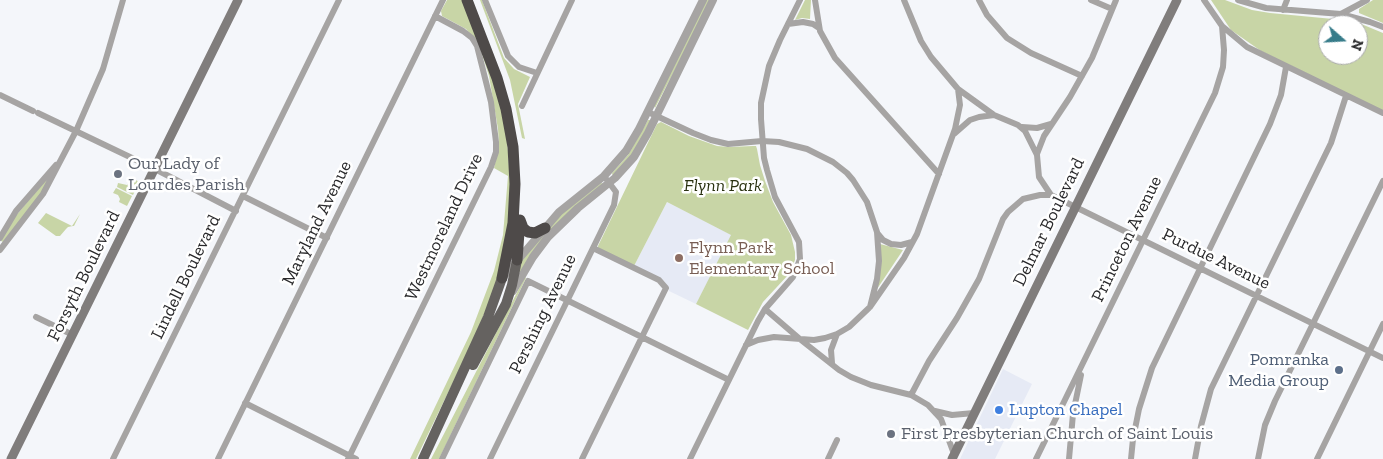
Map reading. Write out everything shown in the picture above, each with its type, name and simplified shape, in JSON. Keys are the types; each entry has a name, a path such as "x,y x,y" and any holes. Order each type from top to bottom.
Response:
{"highway":[{"path":"467,0 497,78 506,109 513,147 515,184 513,223 502,278"},
{"path":"475,0 504,77 516,121 522,166 517,260"},
{"path":"520,220 523,228 528,232 535,233 545,228"}],"main road":[{"name":"Forsyth Boulevard","path":"11,459 238,0"},
{"name":"Delmar Boulevard","path":"953,457 1177,0"},
{"path":"449,404 506,304 517,260"},
{"path":"423,459 488,317 502,278"}],"street":[{"path":"0,250 43,194 76,131 103,69 123,0"},
{"name":"Lindell Boulevard","path":"113,459 339,0"},
{"name":"Maryland Avenue","path":"218,459 443,0"},
{"path":"485,0 508,56 519,67 537,73"},
{"path":"522,106 572,0"},
{"name":"Pershing Avenue","path":"502,278 571,201 607,179 626,151 648,112 703,0"},
{"name":"Pershing Avenue","path":"506,304 533,256 548,237 607,179 634,157 713,0"},
{"path":"690,459 765,309 793,277 798,266 801,253 799,242 775,197 764,158 762,104 769,66 800,0"},
{"path":"815,0 820,28 834,58 939,174"},
{"path":"904,0 913,26 926,49 944,74 958,89 994,115 1020,127 1037,128 1052,124"},
{"path":"979,0 987,15 1007,38 1032,53 1082,76"},
{"path":"1091,0 1112,9"},
{"path":"1037,155 1040,143 1092,58 1116,0"},
{"path":"1204,0 1222,26 1247,47 1383,113"},
{"path":"1238,0 1266,8 1340,14 1370,22 1383,28"},
{"path":"1283,10 1288,0"},
{"path":"1340,14 1367,0"},
{"name":"Westmoreland Drive","path":"351,458 491,167 496,152 491,102 477,46 472,38 463,31 435,16"},
{"path":"788,24 803,22 820,28"},
{"name":"Princeton Avenue","path":"1036,459 1219,82 1223,67 1224,50 1222,26"},
{"path":"1132,459 1139,409 1152,368 1270,124 1281,95 1286,67"},
{"path":"746,346 758,340 774,337 801,340 825,338 849,327 870,307 886,286 912,242 926,211 953,136 960,105 958,89"},
{"path":"0,95 155,169 236,211"},
{"path":"1195,459 1200,426 1211,389 1331,143 1346,96"},
{"path":"648,112 693,134 711,140 728,144 762,141 779,142 800,147 832,162 853,180 871,211 878,232 884,240 892,244 901,245 912,242"},
{"path":"953,136 970,120 994,115"},
{"path":"1020,127 1030,138 1037,155 1039,178 1050,195"},
{"path":"0,238 16,211 58,163"},
{"name":"Pershing Avenue","path":"490,459 616,200 616,192 607,179"},
{"path":"1258,459 1269,414 1383,181"},
{"path":"911,395 928,360 957,318 979,279 1003,219 1023,199 1050,195"},
{"name":"Purdue Avenue","path":"1050,195 1383,358"},
{"path":"243,196 327,238"},
{"path":"870,307 878,270 878,232"},
{"path":"582,459 666,288 659,280 593,248"},
{"path":"442,459 527,282 729,380"},
{"path":"765,309 839,370 861,382 911,395 934,410 946,429 953,457"},
{"path":"36,317 73,335"},
{"path":"1317,459 1383,324"},
{"path":"832,364 831,350 837,334"},
{"path":"1069,459 1077,391 1089,352"},
{"path":"245,403 351,458"},
{"path":"934,410 952,415 974,413"},
{"path":"1050,430 1071,437"},
{"path":"828,459 837,440"}],"shaded area":[{"name":"Flynn Park Elementary School","path":"667,202 732,235 696,304 669,291 664,281 634,266"},
{"path":"1003,369 1032,384 995,459 960,459"}],"green space":[{"path":"447,0 463,0 491,74 506,123 512,212 494,291 471,345 416,459 410,459 471,332 494,271 503,235 508,176 494,168 499,145 498,129 489,76 479,45 466,29 442,16 441,11"},
{"path":"480,0 482,0 504,58 514,69 530,77 518,104 525,139 522,138 510,80"},
{"path":"706,0 711,0 655,108 654,106"},
{"path":"805,0 811,0 810,19 802,18 795,20"},
{"path":"1211,0 1225,0 1252,10 1270,13 1318,18 1318,65 1368,65 1368,27 1383,33 1383,111 1261,51 1231,30"},
{"path":"1373,0 1383,0 1383,23 1368,17 1368,15 1359,13 1359,9"},
{"path":"648,120 651,120 635,151 613,177 612,173 628,155"},
{"name":"Flynn Park","path":"661,122 689,136 717,146 756,146 760,165 773,202 791,235 795,260 789,274 763,302 748,330 696,304 731,235 667,202 634,266 598,248 657,124"},
{"path":"50,175 42,192 3,242 1,241 14,218"},
{"path":"134,179 139,182 133,195 117,187 118,183 127,185"},
{"path":"601,183 604,184 572,210 522,272 519,272 521,260 560,215"},
{"path":"116,188 132,196 127,206 119,202 118,195 113,193"},
{"path":"46,213 72,226 80,214 74,226 68,227 60,236 56,236 38,223"},
{"path":"880,244 903,250 877,289"},
{"path":"525,277 439,459 431,459"}],"place":[{"name":"Our Lady of Lourdes Parish","path":"118,174"},
{"name":"Flynn Park Elementary School","path":"679,258"},
{"name":"Pomranka Media Group","path":"1339,370"},
{"name":"Lupton Chapel","path":"999,410"},
{"name":"First Presbyterian Church of Saint Louis","path":"891,434"}]}
